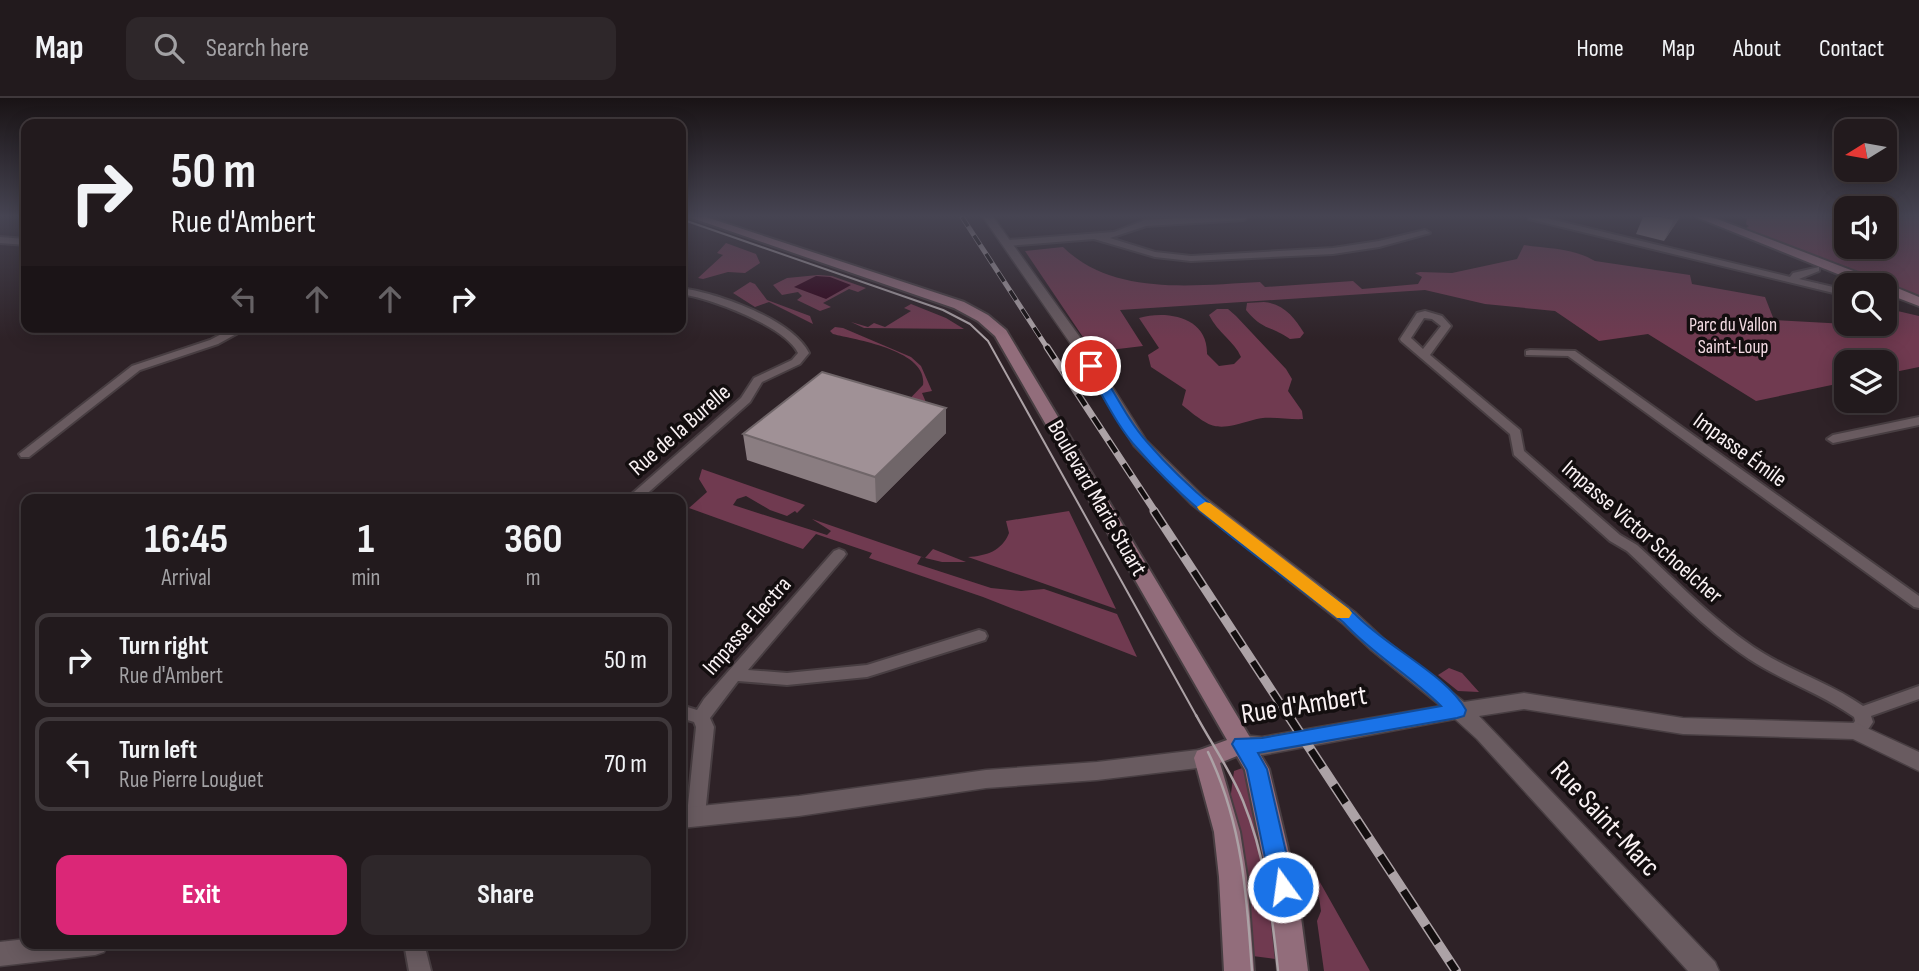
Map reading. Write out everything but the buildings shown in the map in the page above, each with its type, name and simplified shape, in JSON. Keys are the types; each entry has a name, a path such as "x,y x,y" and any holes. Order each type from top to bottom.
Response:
{"main road":[{"name":"Boulevard Marie Stuart","path":"818,258 972,311 994,326 1007,341 1257,769 1283,887 1293,971"},
{"path":"1807,258 1846,273"},
{"path":"1897,293 1919,302"},
{"name":"Rue d'Ambert","path":"1206,758 1242,744"},
{"path":"1206,758 1227,832 1233,877 1239,971"}],"street":[{"name":"Rue Saint-Marc","path":"1018,258 1080,347 1140,443 1167,473 1197,500 1349,618 1365,636 1431,684 1485,733 1706,971"},
{"path":"1701,258 1834,290"},
{"path":"1793,280 1796,275 1815,269"},
{"name":"Rue de la Burelle","path":"639,494 746,400 758,380 796,362 804,353 799,343 730,301 686,291"},
{"path":"25,454 136,368 214,342 232,333"},
{"name":"Impasse Émile","path":"1530,353 1572,354 1919,603"},
{"name":"Impasse Victor Schoelcher","path":"1424,355 1516,433 1518,452 1615,538 1632,548 1740,645 1781,671 1822,687 1858,722"},
{"path":"1833,439 1919,421"},
{"name":"Impasse Electra","path":"701,718 710,703 839,554"},
{"path":"734,675 788,679 867,671 979,636"},
{"name":"Rue d'Ambert","path":"1242,744 1262,746 1457,710 1524,701 1694,727 1829,732 1858,722 1919,692"},
{"path":"686,713 701,718 705,727 688,817"},
{"path":"1858,722 1919,762"},
{"name":"Rue d'Ambert","path":"688,817 732,814 986,779 1097,771 1206,758"},
{"path":"0,954 43,949"},
{"path":"415,949 420,971"}],"green space":[{"path":"720,258 758,258 760,263 745,273 728,272 698,278"},
{"name":"Parc du Vallon Saint-Loup","path":"1030,258 1076,258 1106,274 1131,281 1183,285 1260,282 1265,287 1353,281 1362,289 1418,284 1422,277 1415,273 1420,272 1452,273 1518,258 1588,258 1595,261 1690,275 1692,284 1765,297 1774,320 1834,323 1834,336 1897,336 1897,311 1919,316 1919,367 1897,372 1897,350 1834,350 1834,385 1756,401 1648,334 1599,341 1555,311 1485,304 1425,290 1120,310 1143,346 1093,352"},
{"path":"1817,258 1897,259 1919,258 1919,296 1897,288 1897,273 1858,273"},
{"path":"832,276 866,288 858,292 849,289 823,303 831,307 820,311 797,300 802,296 798,292 782,295 773,285 787,278"},
{"path":"750,282 755,284 767,300 810,316 813,324 769,302 755,307 733,293"},
{"path":"1264,302 1283,308 1292,317 1304,333 1300,338 1290,339 1262,325 1246,310 1247,303"},
{"path":"911,304 946,318 964,329 864,328 851,322 868,327 874,323 885,327 911,311 904,308"},
{"path":"1217,309 1228,309 1286,369 1292,379 1288,391 1302,411 1303,419 1265,418 1222,427 1208,424 1182,405 1186,390 1151,367 1148,355 1159,348 1139,318 1162,315 1184,319 1193,324 1206,342 1207,354 1219,366 1234,364 1241,357 1209,315"},
{"path":"835,327 911,357 921,366 932,391 922,393 934,421 897,412 923,385 922,373 914,363 889,349 833,334 830,331"},
{"path":"702,469 805,505 797,513 795,511 787,516 746,496 737,499 733,505 827,535 831,531 812,519 925,558 921,557 917,564 991,588 1021,591 1044,589 1117,614 1137,657 983,597 869,558 872,553 816,534 803,549 689,508 707,492 699,479"},
{"path":"1069,511 1116,609 968,557 987,554 998,548 1009,533 1006,521"},
{"path":"933,549 966,562 942,562 925,558"},
{"path":"1449,668 1462,673 1479,692 1458,691 1438,675"},
{"path":"1245,767 1249,772 1283,960 1245,955 1230,801 1234,771"},
{"path":"1304,862 1317,877 1370,971 1324,971 1317,921 1321,911 1319,897 1307,882"}],"shaded area":[{"path":"816,276 830,277 851,285 826,299 794,287"}],"tram line":[{"path":"793,258 943,310 970,324 988,341 1197,717"},
{"path":"1196,715 1233,779 1251,821 1266,884 1278,971"},
{"path":"1208,752 1229,805 1236,832 1245,887 1252,971"}],"railway":[{"path":"989,258 1048,349"},
{"path":"1047,347 1156,513"},
{"path":"1154,511 1289,717"},
{"path":"1288,715 1456,971"}],"slow traffic":[{"path":"1205,507 1343,613"}],"route":[{"path":"1091,366 1140,443 1167,473 1197,500 1349,618 1365,636 1431,684 1457,710 1262,746 1242,744 1257,769 1283,887"}]}
